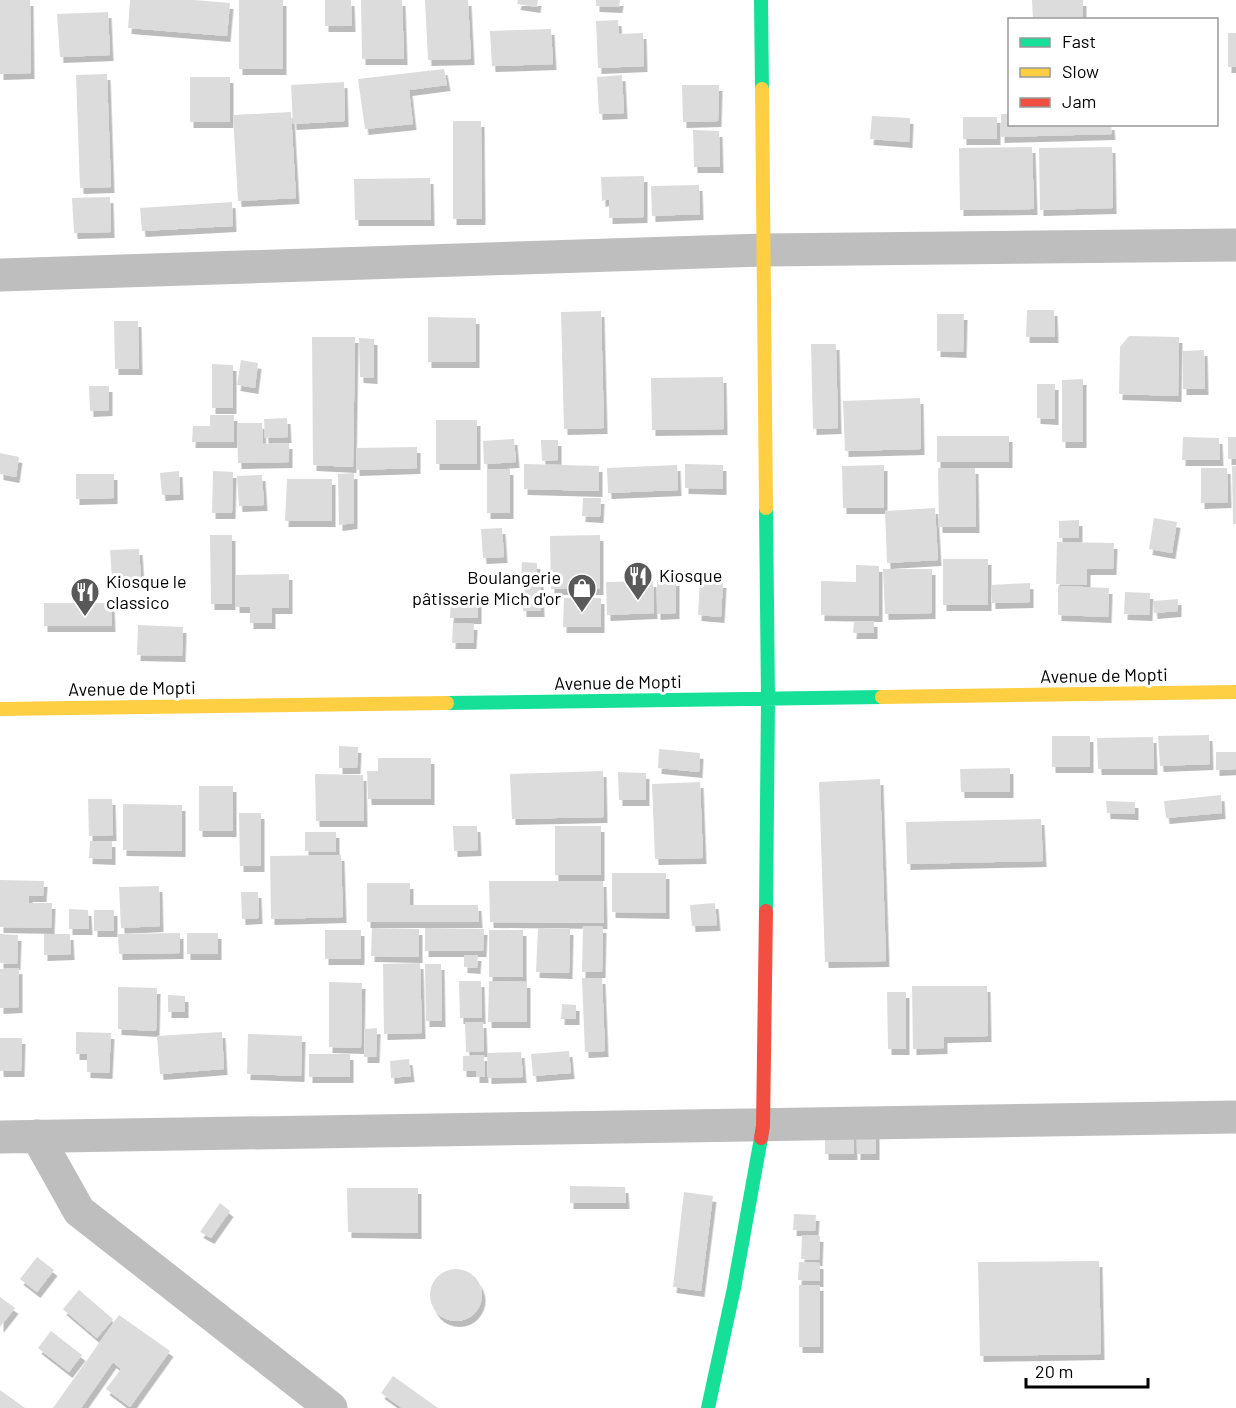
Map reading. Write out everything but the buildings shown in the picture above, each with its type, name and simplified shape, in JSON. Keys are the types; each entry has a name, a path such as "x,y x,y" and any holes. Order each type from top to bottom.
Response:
{"street":[{"path":"708,1408 734,1288 763,1126 768,699 761,0"},
{"path":"0,275 764,250 1236,245"},
{"name":"Avenue de Mopti","path":"0,709 1236,692"},
{"path":"0,1137 1236,1117"},
{"path":"36,1136 79,1211 331,1408"}],"traffic: fast":[{"path":"761,0 762,89"},
{"path":"766,508 768,699 766,911"},
{"path":"447,703 882,697"},
{"path":"708,1408 734,1288 761,1138"}],"traffic: slow":[{"path":"762,89 766,508"},
{"path":"882,697 1236,692"},
{"path":"0,709 447,703"}],"traffic: jam":[{"path":"761,1138 766,911"}],"place":[{"name":"Kiosque","path":"638,602"},
{"name":"Boulangerie pâtisserie Mich d'or","path":"582,614"},
{"name":"Kiosque le classico","path":"85,618"}]}
